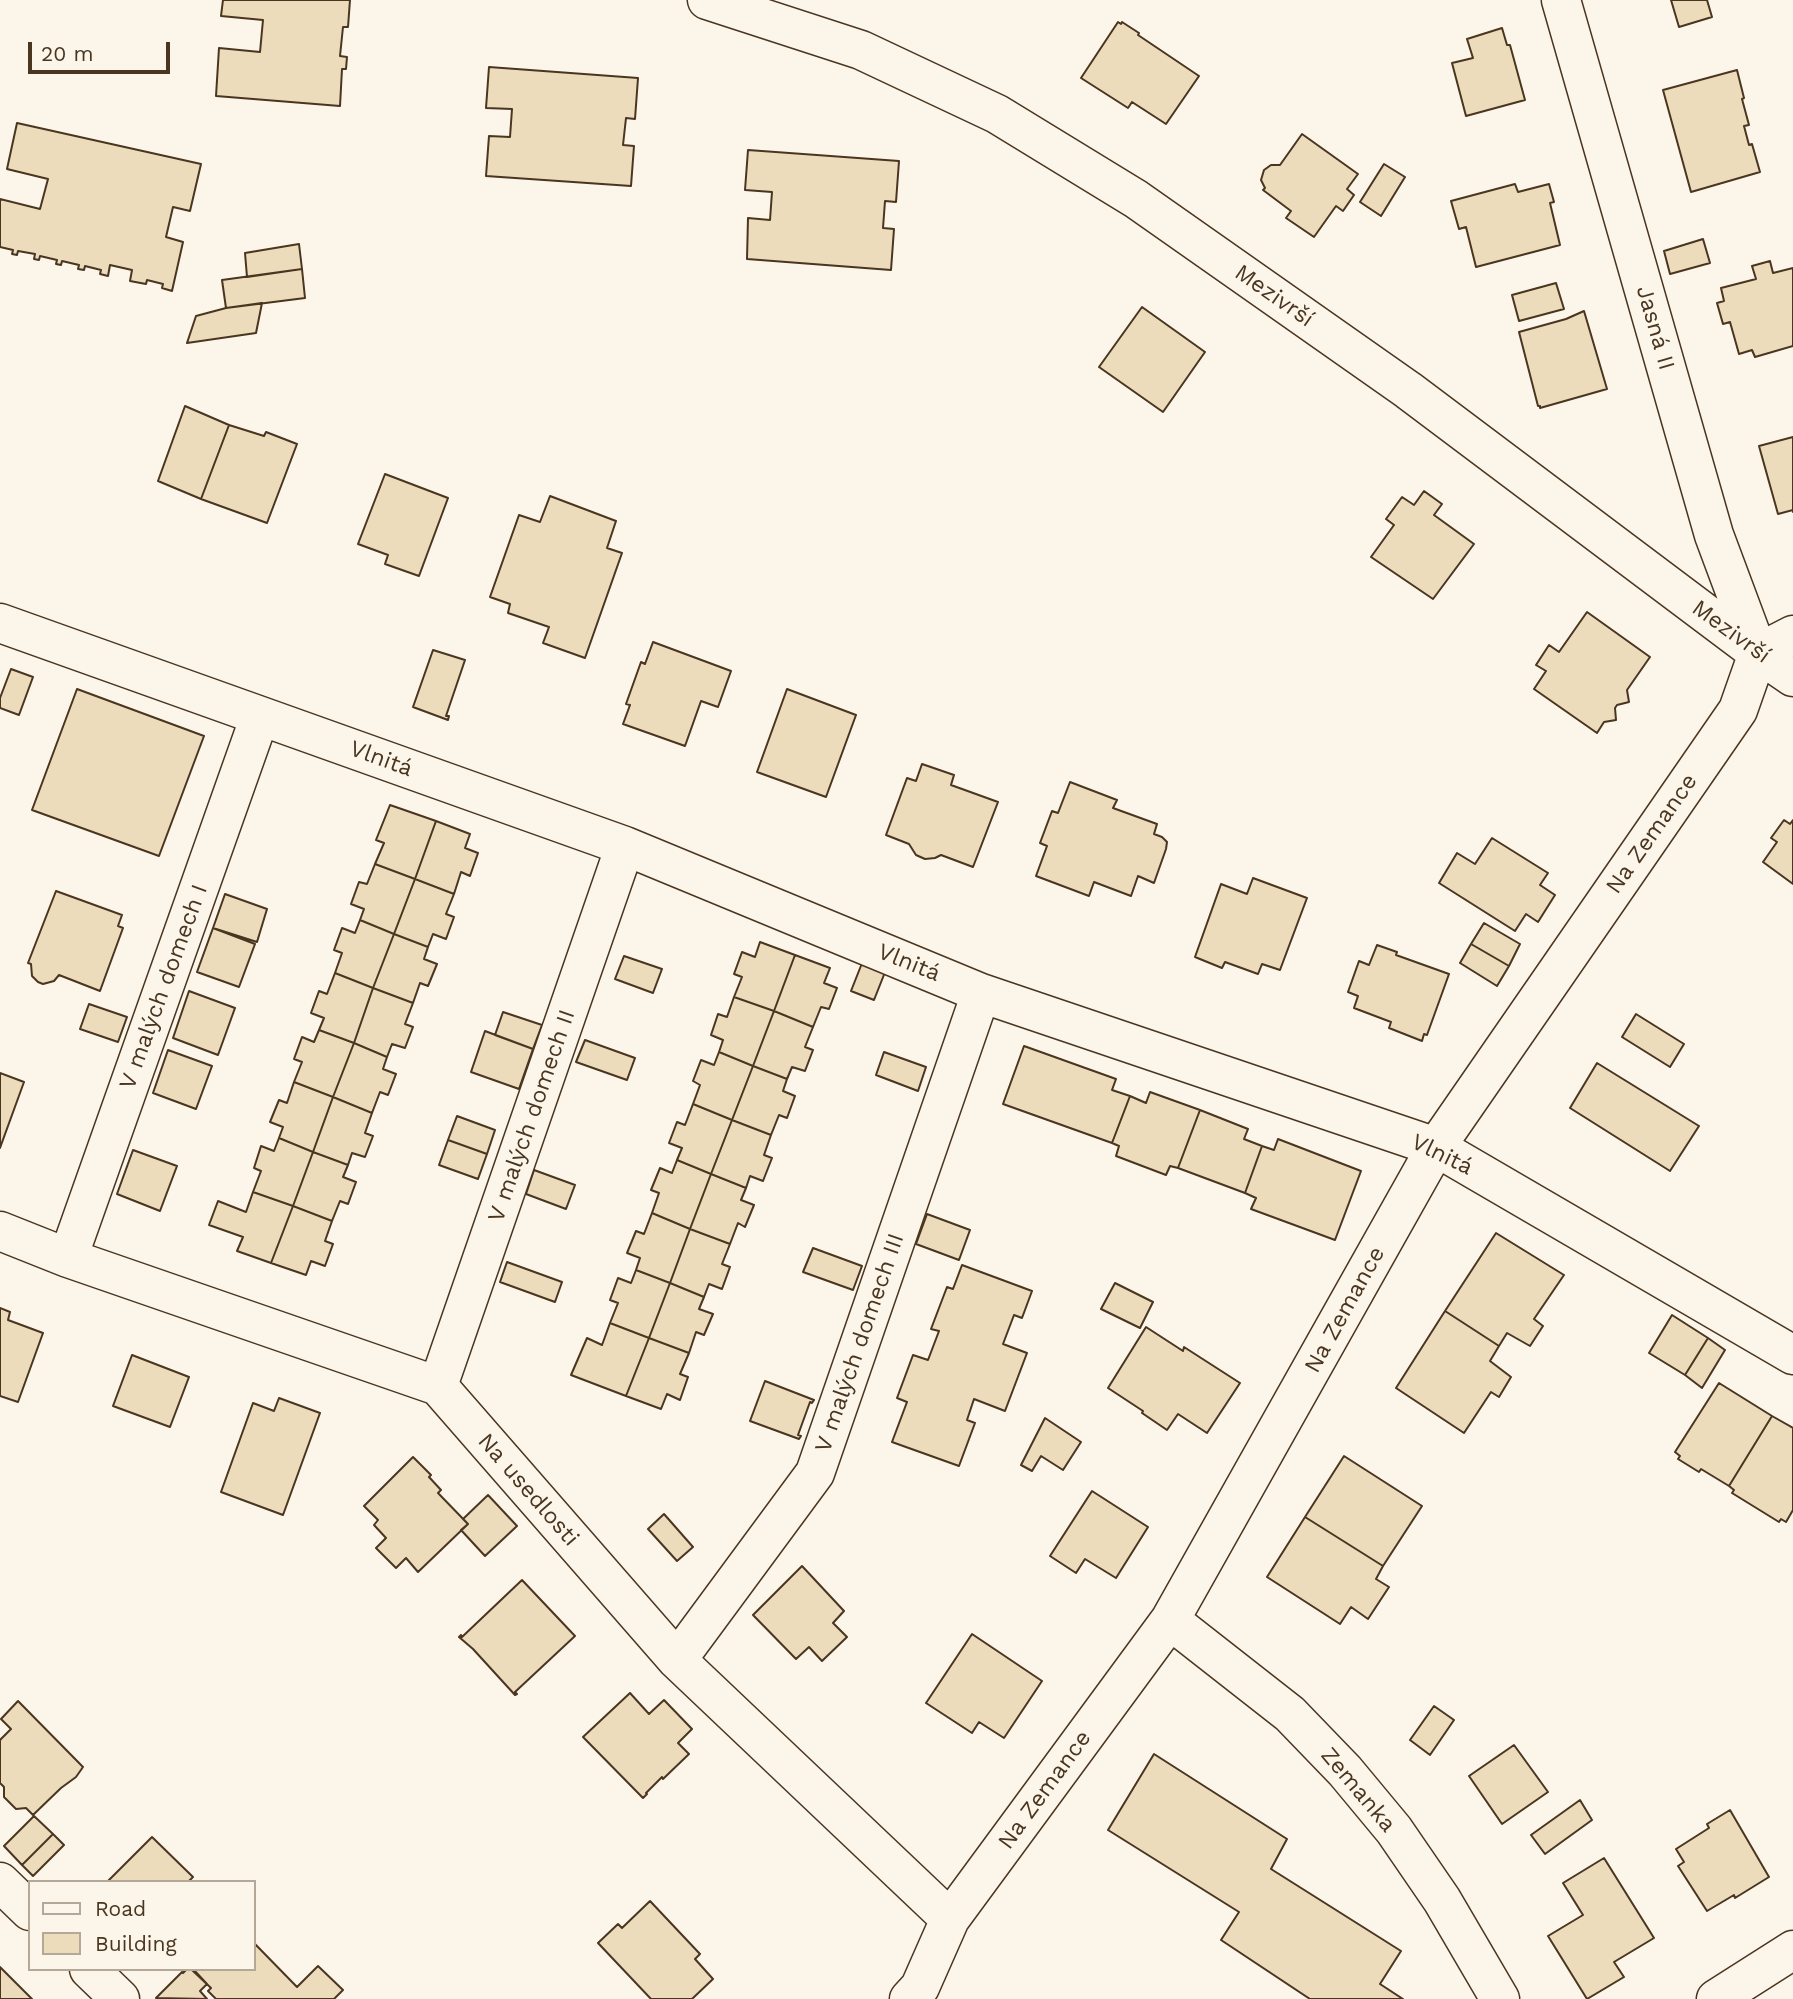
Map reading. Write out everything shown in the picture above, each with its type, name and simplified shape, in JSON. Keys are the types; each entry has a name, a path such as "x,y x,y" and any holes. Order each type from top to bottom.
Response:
{"street":[{"name":"Mezivrší","path":"707,0 861,50 948,90 997,114 1136,199 1408,390 1793,677"},
{"name":"Jasná II","path":"1560,0 1714,535 1758,653"},
{"name":"Vlnitá","path":"0,623 625,846 981,993 1436,1147 1793,1355"},
{"path":"1758,653 1793,635"},
{"name":"Na Zemance","path":"909,1999 920,1987 950,1919 1170,1620 1436,1147 1738,710 1758,653"},
{"name":"V malých domech I","path":"68,1258 260,716"},
{"name":"V malých domech II","path":"438,1386 625,846"},
{"name":"V malých domech III","path":"677,1660 815,1473 981,993"},
{"name":"Na usedlosti","path":"0,1231 68,1258 438,1386 677,1660 950,1919"},
{"name":"Zemanka","path":"1170,1620 1290,1714 1345,1771 1394,1830 1435,1890 1500,1999"},
{"path":"0,1882 28,1909"},
{"path":"1716,1999 1793,1950"},
{"path":"91,1971 120,1999"}],"building":[{"path":"223,0 350,0 348,27 343,27 340,56 347,57 346,69 342,69 340,106 216,96 219,48 260,52 263,20 221,16"},
{"path":"1671,0 1707,0 1712,17 1679,27"},
{"path":"1118,22 1139,33 1138,35 1199,76 1166,124 1132,102 1128,108 1081,78"},
{"path":"1502,28 1507,45 1510,45 1525,100 1466,116 1452,63 1473,58 1467,39"},
{"path":"489,67 638,78 635,119 626,118 623,145 634,146 631,186 486,176 489,136 510,137 512,109 486,108"},
{"path":"1737,70 1749,125 1744,126 1760,172 1691,192 1663,90"},
{"path":"17,123 201,164 190,211 173,207 166,237 183,242 172,291 162,288 163,284 147,280 146,284 130,281 132,270 110,265 108,276 100,274 101,270 85,266 84,270 78,269 79,265 62,261 61,265 56,264 57,260 40,256 39,260 34,259 35,254 18,251 17,255 12,254 13,250 0,247 0,199 40,209 48,179 7,169"},
{"path":"1302,134 1358,174 1347,189 1354,195 1343,211 1336,206 1314,237 1286,218 1291,211 1263,190 1265,188 1261,180 1264,170 1271,165 1280,165"},
{"path":"748,150 899,161 896,202 885,201 883,228 894,229 891,270 747,259 748,218 770,220 772,192 745,190"},
{"path":"1384,164 1405,177 1381,216 1360,202"},
{"path":"1515,184 1518,192 1549,184 1554,202 1550,203 1560,245 1476,267 1466,227 1459,229 1451,201"},
{"path":"1703,239 1710,263 1670,274 1664,251"},
{"path":"299,244 302,269 247,277 245,253"},
{"path":"1770,261 1773,273 1793,268 1793,346 1755,357 1752,350 1739,354 1730,322 1723,324 1717,303 1724,301 1721,288 1756,279 1752,266"},
{"path":"302,269 305,298 226,308 222,280"},
{"path":"1556,283 1564,309 1519,321 1512,295"},
{"path":"262,303 256,333 187,343 196,316"},
{"path":"1142,307 1205,352 1163,412 1099,367"},
{"path":"1584,311 1607,389 1540,408 1519,332"},
{"path":"185,406 229,425 201,499 158,481"},
{"path":"229,425 264,436 266,432 297,444 267,523 201,499"},
{"path":"1793,437 1793,510 1778,514 1759,446"},
{"path":"385,474 448,498 419,576 385,564 388,555 358,544"},
{"path":"1424,491 1442,504 1434,515 1474,544 1433,599 1371,557 1394,525 1386,519 1402,497 1414,505"},
{"path":"550,496 616,521 607,548 622,553 585,658 543,643 549,627 508,613 510,604 490,597 519,515 540,522"},
{"path":"1587,612 1650,657 1627,690 1629,702 1617,705 1616,720 1604,722 1597,733 1534,689 1546,671 1536,665 1549,645 1559,652"},
{"path":"653,642 731,671 718,707 701,701 685,746 623,724 630,705 626,704 641,662 645,664"},
{"path":"433,650 465,660 446,716 449,716 448,720 413,707"},
{"path":"11,669 33,677 19,715 0,708 0,698"},
{"path":"77,689 204,736 159,856 32,810"},
{"path":"787,689 856,715 826,797 757,772"},
{"path":"922,764 954,775 951,785 998,802 973,867 941,855 925,859 916,855 909,844 886,835 907,778 916,781"},
{"path":"1070,782 1117,800 1113,808 1157,824 1154,834 1167,842 1154,883 1138,876 1131,896 1094,882 1089,896 1036,876 1047,846 1040,843 1052,811 1058,813"},
{"path":"390,805 436,821 415,879 375,864 384,843 376,840"},
{"path":"1784,820 1790,824 1793,820 1793,884 1763,862 1777,842 1771,838"},
{"path":"436,821 470,834 465,848 478,853 470,876 461,872 454,894 415,879"},
{"path":"1492,838 1548,873 1540,885 1555,895 1538,922 1526,914 1515,931 1439,883 1457,853 1475,864"},
{"path":"375,864 415,879 394,934 360,920 364,909 351,904 359,882 367,884"},
{"path":"1253,878 1307,898 1280,970 1262,964 1258,974 1225,962 1222,968 1195,957 1221,884 1247,894"},
{"path":"415,879 454,894 446,914 454,917 446,939 433,934 428,947 394,934"},
{"path":"56,891 122,915 118,926 123,928 100,991 59,975 54,981 43,984 32,976 31,964 28,963"},
{"path":"225,894 267,909 257,942 213,928"},
{"path":"360,920 394,934 373,988 335,973 342,953 334,950 342,928 355,933"},
{"path":"1484,923 1520,944 1509,966 1471,944"},
{"path":"213,928 255,944 239,987 197,972"},
{"path":"394,934 428,947 424,959 437,964 428,986 420,983 413,1003 373,988"},
{"path":"760,942 795,955 774,1011 734,997 742,977 734,974 742,952 755,957"},
{"path":"1471,944 1509,966 1497,986 1460,963"},
{"path":"1377,945 1397,952 1396,955 1449,974 1427,1035 1424,1034 1422,1041 1389,1028 1391,1022 1354,1008 1358,996 1348,992 1359,961 1369,965"},
{"path":"868,948 891,957 874,1000 851,991"},
{"path":"795,955 830,968 824,983 837,988 829,1009 821,1007 813,1027 774,1011"},
{"path":"624,956 662,969 653,993 615,979"},
{"path":"335,973 373,988 354,1043 319,1030 324,1018 311,1013 319,991 327,994"},
{"path":"373,988 413,1003 405,1024 413,1027 405,1048 392,1044 387,1057 354,1043"},
{"path":"189,991 235,1008 218,1055 173,1038"},
{"path":"734,997 774,1011 753,1066 719,1052 723,1040 711,1035 718,1014 727,1017"},
{"path":"89,1004 127,1017 118,1042 80,1029"},
{"path":"774,1011 813,1027 805,1047 813,1050 805,1071 792,1067 787,1079 753,1066"},
{"path":"503,1012 542,1025 533,1049 495,1035"},
{"path":"1636,1014 1684,1044 1670,1067 1622,1037"},
{"path":"319,1030 354,1043 333,1097 294,1082 302,1062 294,1059 302,1037 314,1042"},
{"path":"485,1031 533,1049 519,1089 471,1072"},
{"path":"585,1040 635,1058 627,1080 576,1062"},
{"path":"354,1043 387,1057 383,1069 396,1074 388,1095 380,1092 372,1113 333,1097"},
{"path":"1024,1046 1116,1079 1112,1090 1130,1096 1112,1143 1003,1104"},
{"path":"168,1050 212,1066 196,1109 153,1093"},
{"path":"719,1052 753,1066 732,1120 693,1104 700,1085 693,1081 701,1060 714,1065"},
{"path":"884,1052 926,1067 918,1091 876,1075"},
{"path":"1597,1063 1699,1126 1670,1171 1570,1108"},
{"path":"753,1066 787,1079 783,1091 795,1096 787,1118 779,1115 771,1135 732,1120"},
{"path":"0,1073 24,1082 0,1148"},
{"path":"294,1082 333,1097 313,1152 279,1138 283,1127 270,1122 279,1100 287,1103"},
{"path":"1150,1092 1200,1110 1178,1168 1170,1166 1166,1175 1116,1156 1119,1146 1112,1143 1130,1096 1146,1103"},
{"path":"333,1097 372,1113 365,1133 373,1136 365,1157 352,1153 348,1165 313,1152"},
{"path":"693,1104 732,1120 711,1174 677,1160 682,1148 669,1143 677,1122 685,1125"},
{"path":"1200,1110 1248,1129 1244,1139 1262,1146 1245,1193 1178,1168"},
{"path":"457,1116 495,1130 487,1154 448,1140"},
{"path":"732,1120 771,1135 764,1155 772,1158 763,1181 750,1176 746,1188 711,1174"},
{"path":"279,1138 313,1152 293,1206 253,1192 261,1171 254,1168 261,1146 274,1151"},
{"path":"1278,1139 1361,1171 1335,1240 1251,1209 1256,1198 1245,1193 1262,1146 1274,1150"},
{"path":"448,1140 487,1154 478,1179 439,1165"},
{"path":"133,1150 177,1166 160,1211 117,1194"},
{"path":"313,1152 348,1165 343,1177 356,1182 348,1204 340,1201 332,1221 293,1206"},
{"path":"677,1160 711,1174 690,1229 652,1213 659,1193 651,1190 660,1168 672,1173"},
{"path":"534,1170 575,1185 566,1209 526,1194"},
{"path":"711,1174 746,1188 741,1200 754,1205 745,1227 738,1223 730,1244 690,1229"},
{"path":"253,1192 293,1206 271,1263 237,1251 243,1237 209,1225 218,1201 246,1212"},
{"path":"293,1206 332,1221 325,1241 333,1244 325,1266 311,1261 306,1275 271,1263"},
{"path":"652,1213 690,1229 670,1283 636,1270 640,1258 627,1253 636,1231 644,1234"},
{"path":"927,1214 970,1230 959,1260 916,1244"},
{"path":"690,1229 730,1244 722,1264 730,1267 722,1289 709,1284 704,1297 670,1283"},
{"path":"1496,1233 1564,1275 1534,1319 1543,1326 1530,1346 1507,1333 1499,1346 1445,1311"},
{"path":"813,1248 862,1266 853,1290 803,1272"},
{"path":"507,1262 562,1282 555,1302 500,1282"},
{"path":"962,1265 1032,1291 1022,1318 1014,1315 1003,1344 1027,1353 1005,1411 974,1399 967,1420 975,1423 959,1466 892,1442 907,1402 897,1398 913,1355 928,1360 939,1331 931,1329 947,1287 953,1289"},
{"path":"636,1270 670,1283 649,1338 610,1323 618,1303 610,1300 618,1278 631,1283"},
{"path":"670,1283 704,1297 699,1309 713,1314 704,1335 696,1332 689,1353 649,1338"},
{"path":"1115,1283 1153,1302 1140,1328 1101,1309"},
{"path":"0,1308 10,1312 8,1320 43,1333 18,1402 0,1396"},
{"path":"1445,1311 1499,1346 1490,1361 1511,1377 1499,1397 1491,1392 1464,1433 1396,1388"},
{"path":"1672,1315 1708,1338 1685,1375 1649,1353"},
{"path":"610,1323 649,1338 626,1396 571,1375 587,1338 602,1345"},
{"path":"1146,1327 1183,1351 1184,1347 1240,1383 1207,1433 1178,1414 1167,1430 1108,1388"},
{"path":"649,1338 689,1353 680,1374 688,1377 680,1400 667,1394 661,1409 626,1396"},
{"path":"1708,1338 1725,1350 1702,1388 1685,1375"},
{"path":"132,1355 189,1377 170,1427 113,1406"},
{"path":"765,1381 814,1400 810,1402 799,1439 750,1421"},
{"path":"1719,1383 1772,1416 1729,1486 1678,1459 1680,1456 1675,1452"},
{"path":"279,1398 320,1413 283,1515 221,1492 253,1403 274,1411"},
{"path":"1772,1416 1793,1428 1793,1510 1786,1522 1781,1519 1779,1522 1732,1493 1734,1490 1729,1486"},
{"path":"1045,1418 1081,1442 1063,1470 1041,1456 1032,1471 1021,1465"},
{"path":"1344,1456 1422,1506 1383,1566 1305,1517"},
{"path":"413,1457 431,1475 429,1477 441,1490 438,1493 468,1524 418,1572 406,1558 396,1568 376,1548 386,1538 374,1525 378,1520 364,1506"},
{"path":"1092,1491 1148,1527 1116,1578 1085,1559 1076,1573 1050,1556"},
{"path":"488,1495 517,1526 485,1556 461,1530 468,1524 463,1519"},
{"path":"664,1514 693,1547 677,1561 648,1529"},
{"path":"1305,1517 1383,1566 1376,1579 1389,1587 1368,1619 1351,1607 1340,1624 1267,1577"},
{"path":"802,1566 844,1611 833,1623 847,1637 822,1661 809,1647 796,1659 753,1615"},
{"path":"522,1580 575,1636 515,1692 515,1695 459,1637"},
{"path":"972,1634 1042,1681 1004,1738 979,1722 972,1733 926,1703"},
{"path":"630,1693 649,1714 664,1700 692,1729 678,1743 689,1754 643,1798 583,1737"},
{"path":"18,1701 83,1767 76,1777 33,1815 26,1808 16,1809 4,1797 4,1787 0,1783 0,1740 11,1729 1,1719"},
{"path":"1434,1706 1454,1720 1430,1755 1410,1740"},
{"path":"1514,1745 1548,1792 1502,1824 1469,1776"},
{"path":"1154,1754 1287,1839 1271,1869 1401,1951 1380,1984 1403,1999 1310,1999 1221,1940 1239,1912 1108,1830"},
{"path":"1580,1800 1592,1820 1545,1854 1531,1835"},
{"path":"1730,1810 1769,1877 1707,1911 1678,1866 1684,1862 1676,1849 1709,1828 1707,1824"},
{"path":"34,1816 53,1834 22,1865 4,1846"},
{"path":"53,1834 64,1845 33,1876 22,1865"},
{"path":"152,1837 193,1877 190,1880 109,1880"},
{"path":"1604,1858 1654,1938 1614,1962 1624,1977 1587,1999 1548,1936 1583,1915 1563,1883"},
{"path":"650,1901 700,1954 695,1959 713,1979 692,1999 651,1999 598,1943 618,1924 622,1928"},
{"path":"256,1945 297,1987 318,1966 343,1990 334,1999 216,1999 208,1991 211,1988 193,1971 256,1971"},
{"path":"0,1967 32,1999 0,1999"},
{"path":"195,1971 207,1984 200,1991 207,1999 156,1998 182,1972"}]}
